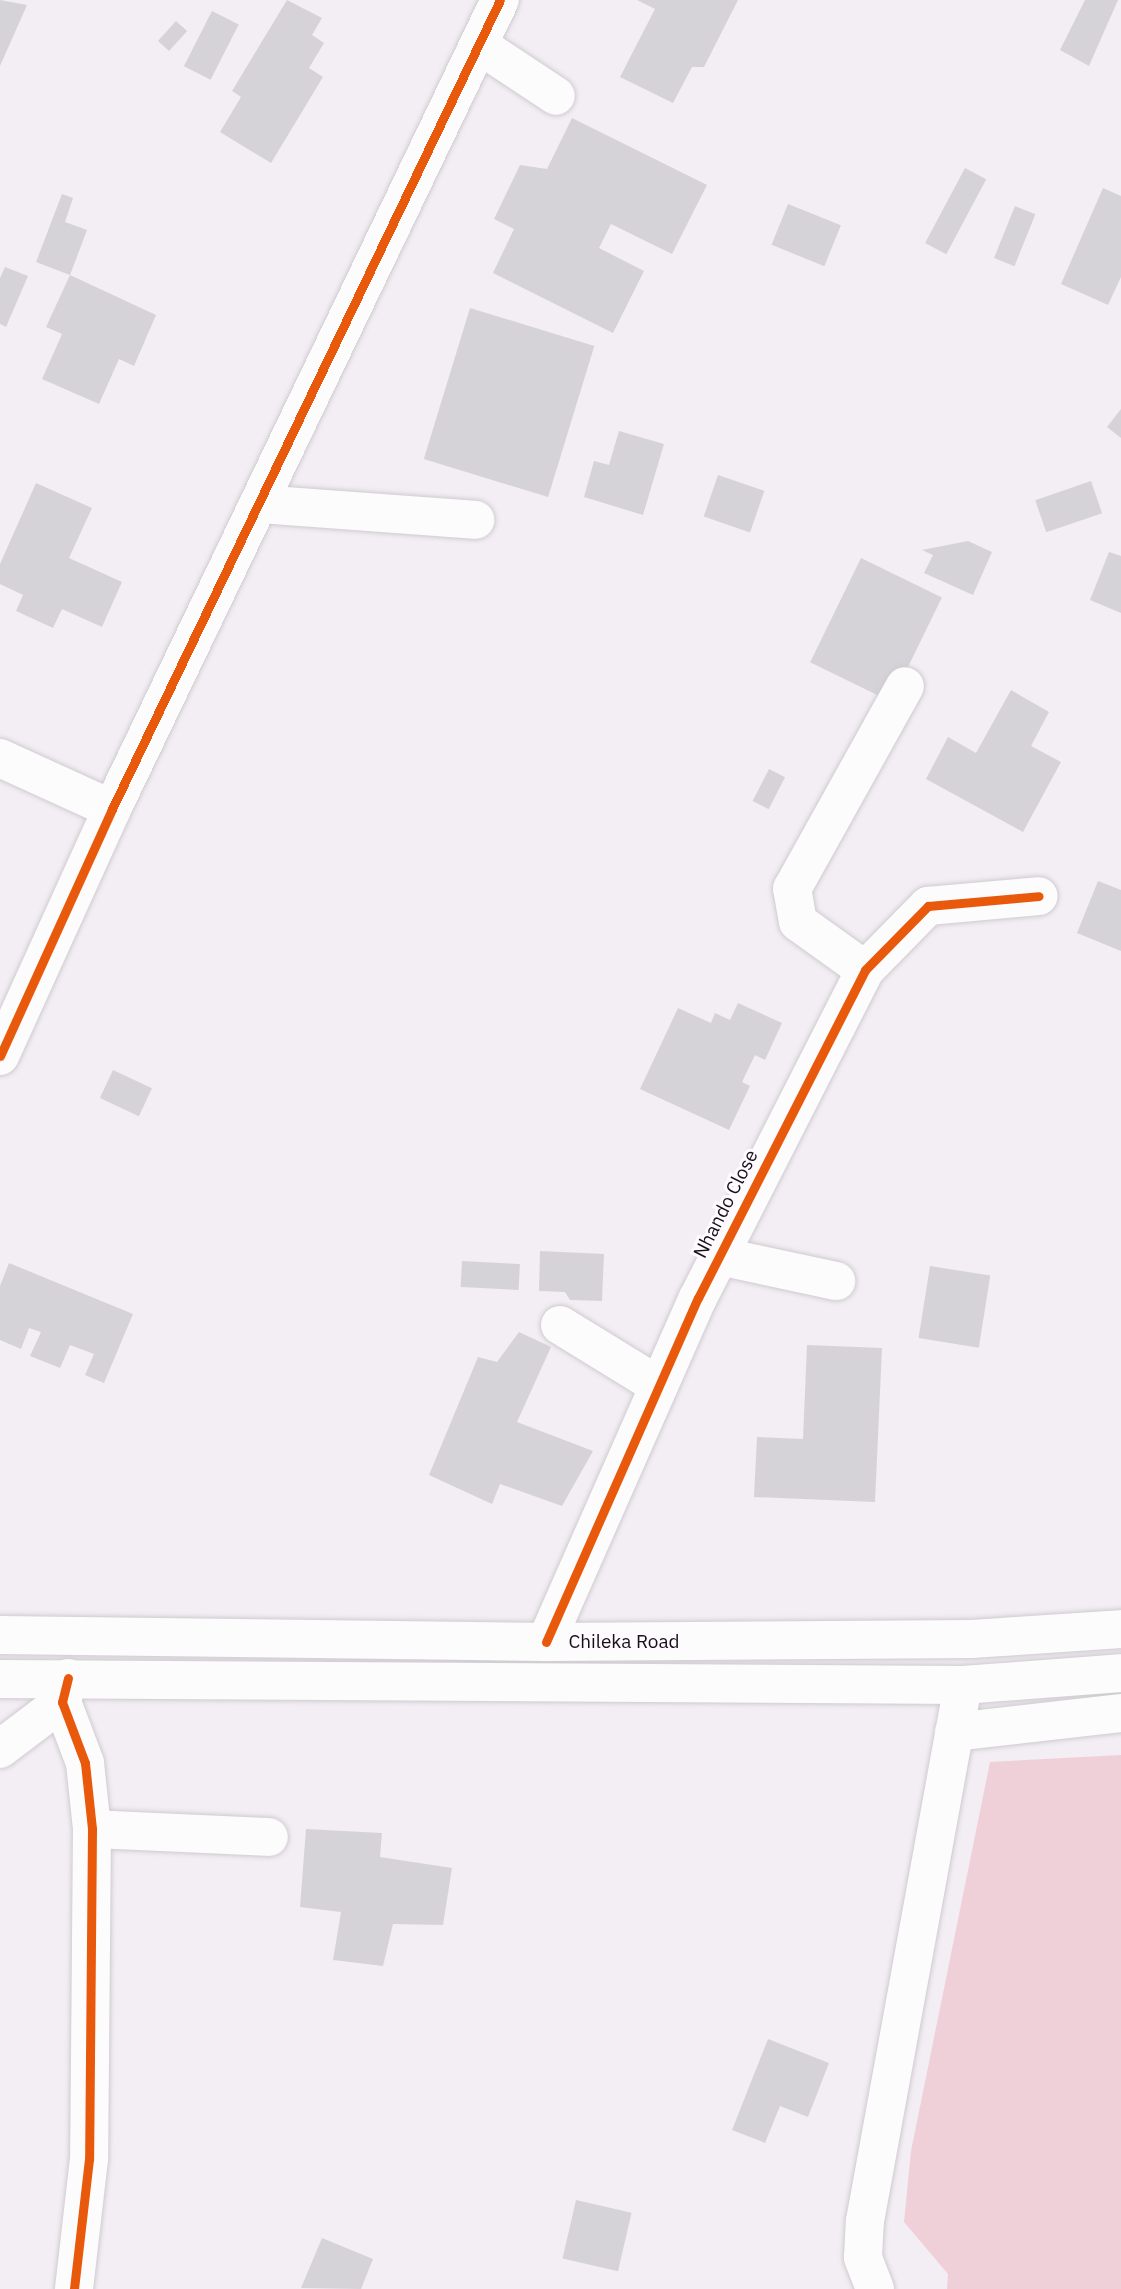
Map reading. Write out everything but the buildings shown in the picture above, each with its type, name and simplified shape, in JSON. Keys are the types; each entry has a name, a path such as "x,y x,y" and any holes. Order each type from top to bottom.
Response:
{"main road":[{"path":"0,1056 111,809 500,0"},
{"path":"479,45 556,96"},
{"path":"259,504 475,520"},
{"path":"865,970 798,922 792,889 905,687"},
{"path":"0,758 111,809"},
{"name":"Nhando Close","path":"546,1642 719,1256 865,970 928,906 1039,896"},
{"path":"719,1256 836,1281"},
{"path":"560,1325 659,1386"},
{"name":"Chileka Road","path":"0,1635 546,1642 972,1639 1121,1629"},
{"path":"0,1679 65,1690 963,1685 1121,1673"},
{"path":"875,2289 863,2257 865,2221 963,1685"},
{"path":"0,1749 65,1690"},
{"path":"65,1690 85,1763 92,1829 89,2159 75,2289"},
{"path":"954,1732 1121,1713"},
{"path":"92,1829 270,1837"}],"shaded area":[{"path":"1121,1755 1121,2289 947,2289 948,2274 904,2222 911,2151 990,1762"}],"cycle path":[{"path":"0,1056 112,809 500,0"},
{"path":"546,1642 698,1298 865,970 928,906 1039,896"},
{"path":"68,1678 62,1702 85,1763 92,1829 89,2159 74,2289"}]}
